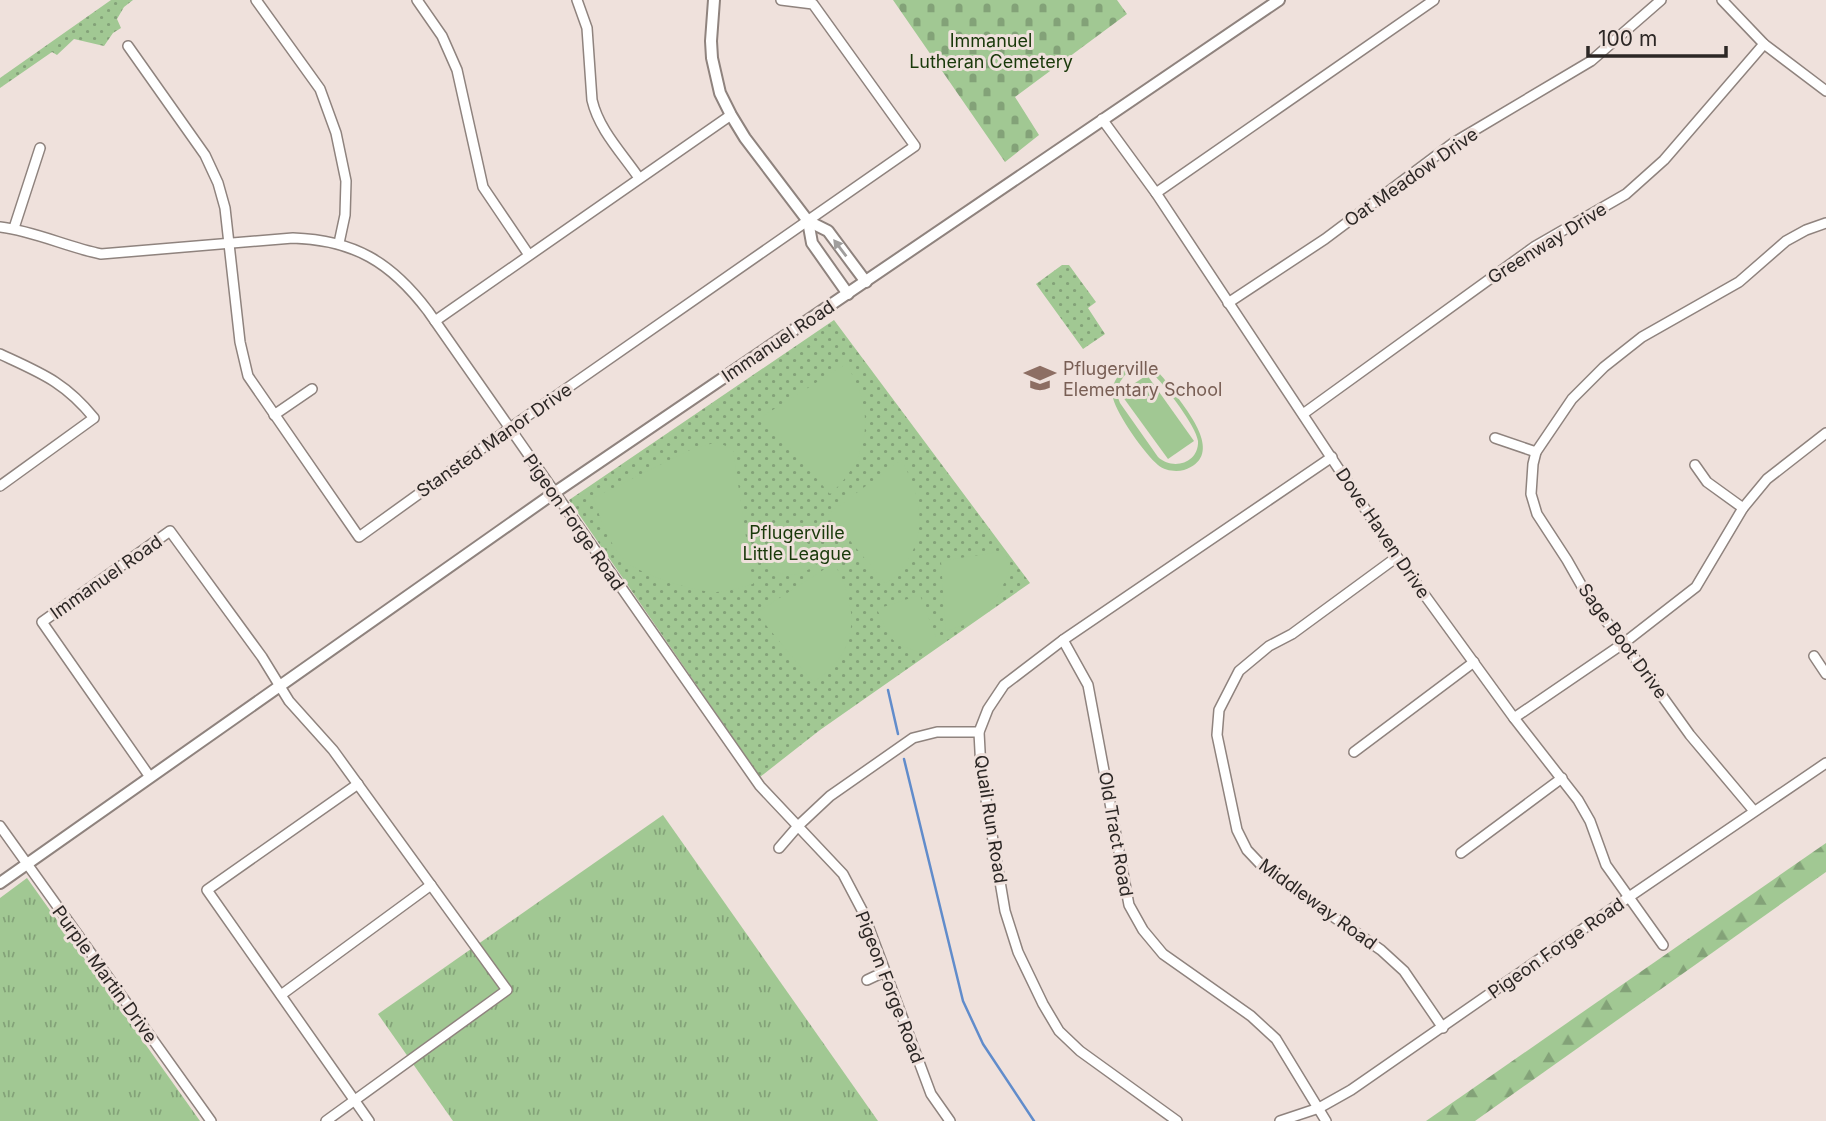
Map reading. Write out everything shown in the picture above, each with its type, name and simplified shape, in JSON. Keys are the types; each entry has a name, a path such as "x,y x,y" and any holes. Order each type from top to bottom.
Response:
{"street":[{"path":"256,0 320,89 336,133 346,181 345,215 340,243"},
{"path":"417,0 442,36 457,70 483,187 528,255"},
{"path":"577,0 587,28 595,112 639,178"},
{"path":"714,0 710,41 712,58 720,93 731,115 745,138 808,221 828,232 866,282"},
{"name":"Stansted Manor Drive","path":"128,46 205,155 218,183 225,208 240,342 248,376 359,537 915,146 813,4 780,0"},
{"name":"Immanuel Road","path":"0,883 554,493 1279,0"},
{"path":"1156,193 1434,0"},
{"name":"Oat Meadow Drive","path":"1228,303 1325,239 1453,143 1591,61 1661,0"},
{"path":"1722,0 1764,44 1826,91"},
{"name":"Greenway Drive","path":"1303,414 1534,247 1626,194 1664,160 1764,44"},
{"path":"435,321 731,115"},
{"name":"Dove Haven Drive","path":"1102,119 1156,193 1397,557 1514,718 1562,778 1590,821 1606,864 1663,945"},
{"path":"14,229 40,148"},
{"path":"808,221 812,243 848,294"},
{"name":"Sage Boot Drive","path":"1754,811 1690,734 1624,642 1592,604 1537,514 1531,494 1532,464 1536,452 1572,399 1604,367 1642,337 1740,282 1786,241 1805,230 1826,223"},
{"name":"Pigeon Forge Road","path":"0,227 101,254 293,238 340,243 370,256 397,274 435,321 760,786 843,874 863,912 931,1094 950,1121"},
{"path":"0,354 64,386 94,418 0,486"},
{"path":"274,415 312,390"},
{"path":"1514,718 1624,642 1696,587 1743,508 1767,479 1826,433"},
{"path":"1495,438 1536,452"},
{"name":"Quail Run Road","path":"1177,1121 1080,1051 1059,1031 1043,1004 1018,952 1005,911 981,771 979,732 988,709 1004,685 1063,640 1332,457"},
{"path":"1695,465 1707,482 1743,508"},
{"name":"Immanuel Road","path":"150,777 41,622 170,531 262,657 280,686"},
{"name":"Middleway Road","path":"1397,557 1292,634 1269,646 1239,671 1219,710 1217,735 1237,830 1247,850 1265,869 1381,950 1404,971 1443,1028"},
{"name":"Old Tract Road","path":"1063,640 1088,685 1129,905 1143,930 1163,954 1251,1016 1276,1039 1326,1121"},
{"path":"1814,656 1826,674"},
{"path":"1354,752 1474,662"},
{"path":"280,686 289,701 333,750 508,990 326,1121"},
{"path":"779,848 830,796 913,738 937,732 979,732"},
{"name":"Pigeon Forge Road","path":"1280,1121 1319,1108 1352,1090 1826,763"},
{"path":"1461,853 1562,778"},
{"path":"358,784 207,890 369,1121"},
{"name":"Purple Martin Drive","path":"0,826 211,1121"},
{"path":"281,995 431,885"},
{"path":"867,980 884,972"}],"green space":[{"path":"111,0 133,0 124,7 117,19 121,28 113,33 104,46 74,39 57,55 52,52 0,88 0,78"},
{"name":"Immanuel Lutheran Cemetery","path":"893,0 1117,0 1127,14 1015,97 1039,135 1005,162"},
{"path":"1062,265 1069,265 1096,302 1088,308 1105,334 1083,349 1036,284"},
{"name":"Pflugerville Little League","path":"834,320 1030,583 820,730 760,777 569,500"},
{"path":"846,364 862,398 865,432 854,464 844,480 830,494 763,416"},
{"path":"1139,364 1158,372 1190,415 1201,436 1203,447 1196,464 1178,471 1161,467 1152,460 1126,424 1112,392 1118,376 1133,365","holes":["1140,369 1155,376 1196,434 1197,449 1184,463 1171,464 1158,457 1120,403 1117,395 1120,382 1131,370"]},
{"path":"1147,375 1194,441 1168,459 1120,393"},
{"path":"718,442 733,450 753,584 725,591 707,591 658,578 629,564 611,542 593,498 694,448"},
{"path":"901,460 917,499 919,525 917,539 905,564 885,583 828,514"},
{"path":"795,527 821,561 811,568 793,575 784,574 768,568 750,554"},
{"path":"1005,551 1010,568 994,601 971,622 946,631 941,561"},
{"path":"834,563 848,596 851,628 840,657 813,682 756,613"},
{"path":"920,595 939,645 923,653 897,643 885,628 877,609"},
{"path":"663,815 878,1121 453,1121 378,1014"},
{"path":"1826,843 1826,872 1475,1121 1426,1121"},
{"path":"27,878 200,1121 0,1121 0,898"}],"waterway":[{"path":"888,690 898,734"},
{"path":"904,759 963,1001 983,1044 1034,1121"}],"place":[{"name":"Pflugerville Elementary School","path":"1040,378"}]}
